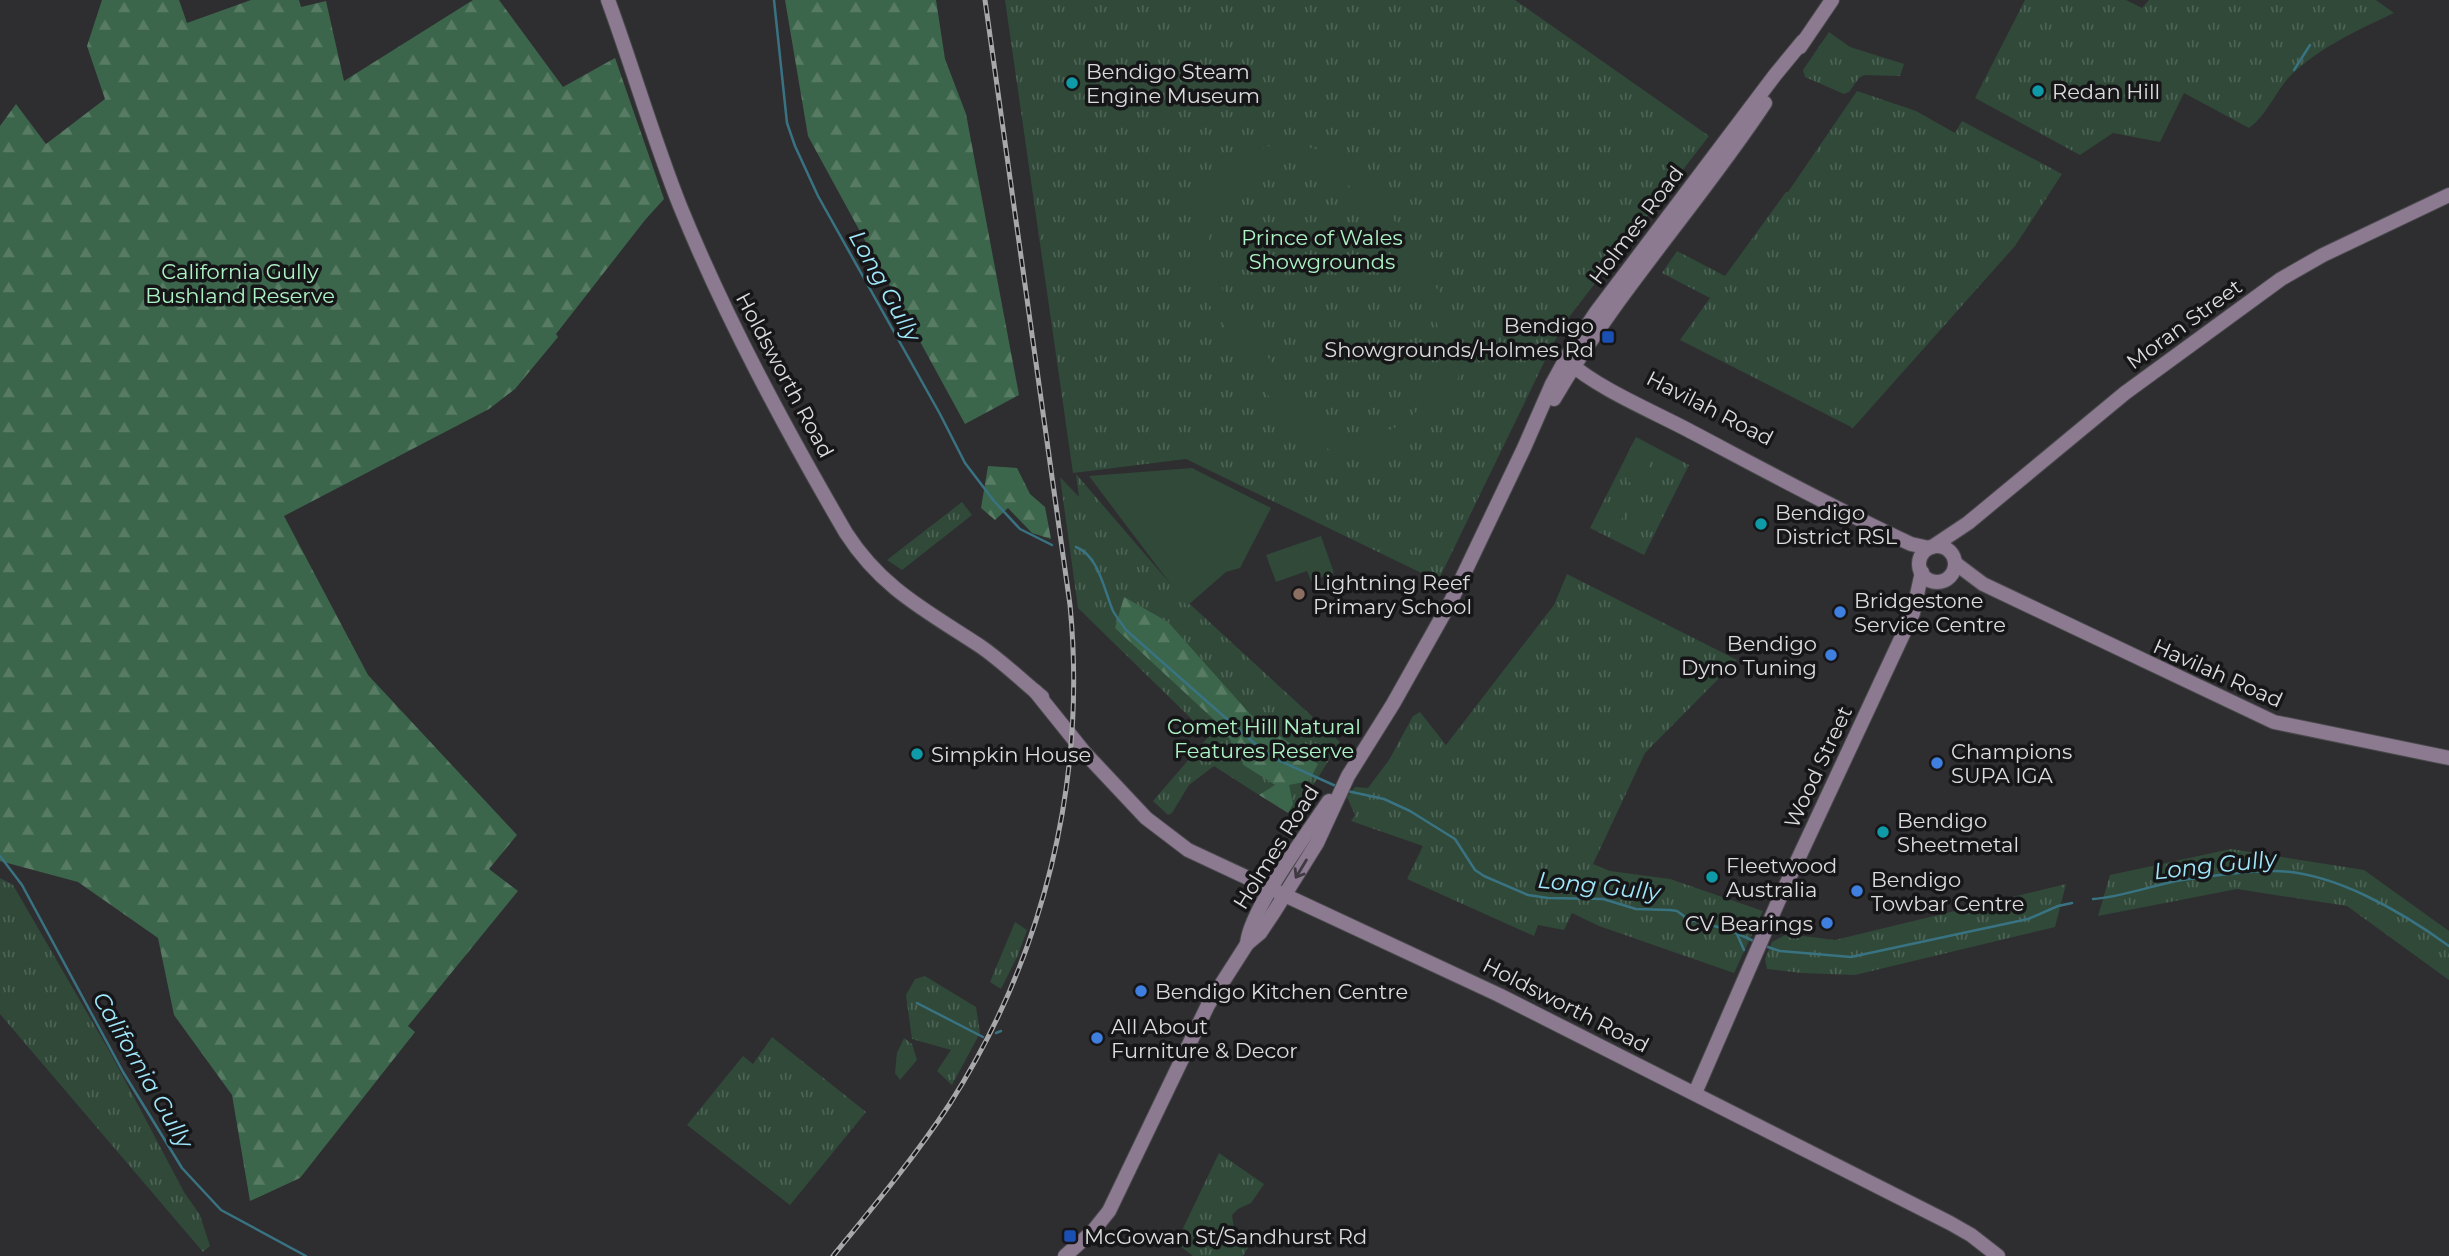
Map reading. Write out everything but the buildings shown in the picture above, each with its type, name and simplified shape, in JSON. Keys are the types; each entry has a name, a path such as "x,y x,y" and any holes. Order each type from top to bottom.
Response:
{"main road":[{"name":"Holdsworth Road","path":"608,0 667,172 701,255 745,348 846,533 861,555 888,584 921,609 982,647 1035,691 1072,738 1146,818 1175,842 1220,867 1466,978 1950,1223 1998,1256"},
{"name":"Holmes Road","path":"1065,1256 1093,1231 1109,1211 1203,1014 1247,944 1260,933 1278,893 1317,843 1342,787 1451,601 1524,449 1572,360 1739,142 1832,0"},
{"name":"Moran Street","path":"1931,547 1968,523 2119,397 2281,279 2323,255 2449,195"},
{"name":"Havilah Road","path":"1572,360 1632,401 1814,497 1914,545 1931,547"},
{"name":"Moran Street","path":"1953,558 1958,538 1968,523"},
{"name":"Havilah Road","path":"1891,535 1921,570"},
{"path":"1931,547 1943,547 1953,558 1953,572 1943,580 1929,579 1921,570 1921,556 1931,547"},
{"name":"Havilah Road","path":"1953,558 1983,584"},
{"name":"Wood Street","path":"1695,1093 1913,613 1921,570"},
{"name":"Havilah Road","path":"1943,580 1965,580 1983,584 2274,722 2449,758"},
{"name":"Wood Street","path":"1913,613 1943,580"}],"green space":[{"name":"California Gully Bushland Reserve","path":"102,0 179,0 187,23 251,0 299,0 301,7 326,1 344,81 473,0 499,0 563,87 615,58 664,199 515,389 489,409 284,516 368,675 517,835 489,869 518,891 408,1026 415,1032 300,1178 250,1201 232,1095 174,1015 158,938 78,882 0,861 0,126 16,104 46,144 105,99 87,46"},
{"path":"785,0 936,0 945,59 966,114 1019,395 965,424 808,136"},
{"name":"Prince of Wales Showgrounds","path":"1005,0 1515,0 1709,136 1569,317 1553,344 1438,581 1186,459 1073,473"},
{"path":"2025,0 2126,0 2142,8 2149,0 2376,0 2394,13 2339,40 2314,56 2290,76 2261,117 2249,128 2184,93 2160,142 2113,133 2080,155 1975,98"},
{"path":"1829,32 1850,47 1904,64 1900,76 1864,75 1844,94 1805,77 1803,70"},
{"path":"1857,91 1916,111 1955,133 1962,121 2062,174 2015,246 1853,428 1680,340 1710,298 1662,273 1677,251 1725,276 1788,192"},
{"path":"1289,144 1334,156 1353,167 1371,183 1449,308 1460,347 1457,382 1443,412 1420,435 1391,450 1357,454 1322,446 1288,425 1198,285 1190,245 1197,206 1207,189 1219,174 1235,161 1257,149","holes":["1301,163 1320,168 1352,188 1437,323 1440,353 1435,381 1423,404 1405,422 1382,433 1357,436 1330,429 1304,412 1224,291 1212,267 1209,254 1211,228 1220,203 1228,192 1258,170"]},
{"path":"1636,437 1689,465 1644,555 1590,528"},
{"path":"1640,453 1652,459 1638,487 1626,480"},
{"path":"1656,461 1669,468 1655,495 1642,489"},
{"path":"988,466 1017,468 1030,494 1045,507 1051,539 1032,533 1008,508 995,520 981,508"},
{"path":"1192,468 1271,508 1240,568 1226,572 1187,606 1089,476"},
{"name":"Comet Hill Natural Features Reserve","path":"1076,474 1180,595 1340,742 1295,815 1214,766 1189,785 1172,813 1168,815 1153,801 1209,736 1078,608 1060,477 1079,497"},
{"path":"1618,496 1630,503 1616,530 1604,524"},
{"path":"962,502 972,515 902,570 887,560"},
{"path":"1634,505 1647,511 1633,539 1620,532"},
{"path":"1321,536 1334,573 1311,581 1307,571 1276,582 1266,555"},
{"path":"1567,574 1737,660 1645,753 1593,864 1610,871 1670,879 1763,911 1734,973 1599,926 1572,913 1564,930 1538,925 1534,936 1407,879 1423,846 1351,821 1355,815 1347,797 1355,787 1368,788 1389,760 1413,716 1420,712 1446,745 1554,605"},
{"path":"1124,597 1168,622 1250,714 1318,764 1309,781 1289,785 1293,804 1288,813 1259,795 1275,785 1245,766 1223,728 1115,628"},
{"path":"2231,849 2364,870 2449,931 2449,980 2347,906 2237,889 2098,916 2110,875"},
{"path":"0,878 13,885 111,1054 184,1192 200,1215 210,1246 203,1252 0,1014"},
{"path":"2066,884 2055,927 1855,975 1767,969 1765,959 1772,942 1787,934 1835,940"},
{"path":"1015,922 1027,930 1001,989 990,982"},
{"path":"925,976 976,1007 980,1033 952,1085 937,1071 951,1050 912,1039 906,995 915,979"},
{"path":"772,1037 866,1112 790,1205 687,1125 743,1056 753,1064"},
{"path":"904,1038 912,1044 917,1060 900,1080 895,1073 897,1053"},
{"path":"1219,1153 1264,1184 1251,1203 1232,1215 1234,1229 1247,1232 1251,1242 1243,1256 1193,1256 1176,1243"}],"waterway":[{"name":"Long Gully","path":"774,0 787,123 818,196 965,463 1020,529 1052,545"},
{"path":"2294,70 2310,45"},
{"name":"Long Gully","path":"1076,547 1084,551 1095,566 1113,611 1126,630 1262,750 1338,787"},
{"name":"Long Gully","path":"1347,791 1384,799 1410,811 1455,839 1475,870 1528,895 1603,899 1636,909 1677,911 1688,919 1729,930 1756,942"},
{"name":"California Gully","path":"0,856 22,885 123,1072 182,1168 221,1210 306,1256"},
{"name":"Long Gully","path":"2093,899 2216,875 2262,871 2296,873 2319,878 2366,896 2410,920 2449,946"},
{"name":"Long Gully","path":"1765,946 1780,951 1851,957 2028,919 2072,903"},
{"path":"1737,934 1744,950"},
{"path":"917,1003 983,1037"},
{"path":"996,1033 1001,1031"}],"railway":[{"path":"833,1256 893,1182 949,1105 982,1048 1010,989 1034,928 1052,865 1072,736 1074,671 1070,605 985,0"}],"place":[{"name":"Bendigo Steam Engine Museum","path":"1072,83"},
{"name":"Redan Hill","path":"2038,91"},
{"name":"Bendigo Showgrounds/Holmes Rd","path":"1608,337"},
{"name":"Bendigo District RSL","path":"1761,524"},
{"name":"Lightning Reef Primary School","path":"1299,594"},
{"name":"Bridgestone Service Centre","path":"1840,612"},
{"name":"Bendigo Dyno Tuning","path":"1831,655"},
{"name":"Simpkin House","path":"917,754"},
{"name":"Champions SUPA IGA","path":"1937,763"},
{"name":"Bendigo Sheetmetal","path":"1883,832"},
{"name":"Fleetwood Australia","path":"1712,877"},
{"name":"Bendigo Towbar Centre","path":"1857,891"},
{"name":"CV Bearings","path":"1827,923"},
{"name":"Bendigo Kitchen Centre","path":"1141,991"},
{"name":"All About Furniture & Decor","path":"1097,1038"},
{"name":"McGowan St/Sandhurst Rd","path":"1070,1236"}]}
